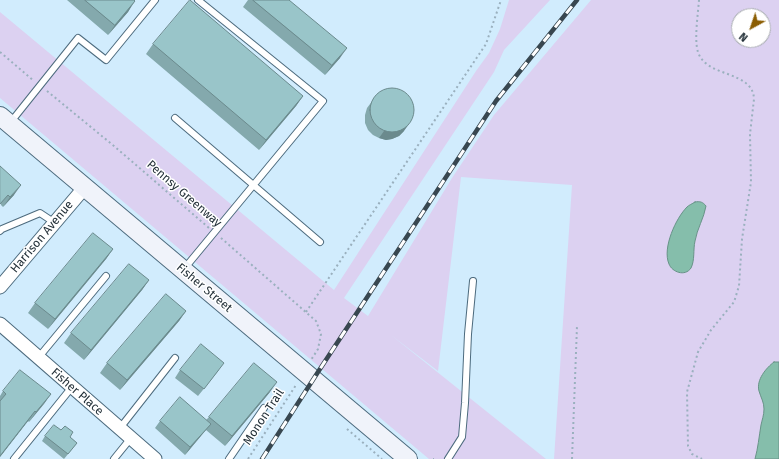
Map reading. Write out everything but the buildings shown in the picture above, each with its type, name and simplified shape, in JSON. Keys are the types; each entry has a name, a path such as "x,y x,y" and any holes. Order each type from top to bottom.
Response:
{"street":[{"name":"Fisher Street","path":"5,120 408,459"},
{"name":"Harrison Avenue","path":"0,288 85,187"},
{"name":"Fisher Place","path":"0,324 155,459"}],"lane":[{"path":"5,120 40,85 78,38 106,60 155,0"},
{"path":"183,270 323,101 198,0"},
{"path":"175,118 320,242"},
{"path":"0,231 40,213 54,223"},
{"path":"38,358 106,276"},
{"path":"448,459 462,437 472,281"},
{"path":"120,428 175,358"},
{"path":"14,459 72,387"},
{"path":"229,459 264,408"},
{"path":"114,459 131,438"}],"path":[{"path":"306,312 486,44 501,0"},
{"path":"699,0 696,46 698,54 707,64 741,80 748,85 754,94 750,134 751,182 742,239 737,296 729,310 704,340 698,352 687,392 688,446 692,454 702,459"},
{"name":"Pennsy Greenway","path":"0,52 114,146 316,321 321,334 318,349 310,361"},
{"path":"572,459 577,326"},
{"name":"Monon Trail","path":"248,459 296,385"}],"shaded area":[{"path":"509,0 550,0 504,50 494,72 344,298 368,316 452,178 494,115 591,0 779,0 779,459 554,459 572,185 461,177 438,371 391,335 546,459 429,459 0,98 0,12 334,290 489,53 500,29"},
{"path":"695,202 700,202 706,206 694,244 693,262 691,268 682,273 673,269 669,264 667,250 671,234 679,218 687,207"},
{"path":"774,362 779,362 779,459 755,459 764,411 764,404 758,387 760,379 765,371"}],"railway":[{"path":"262,459 496,101 577,0"}]}
